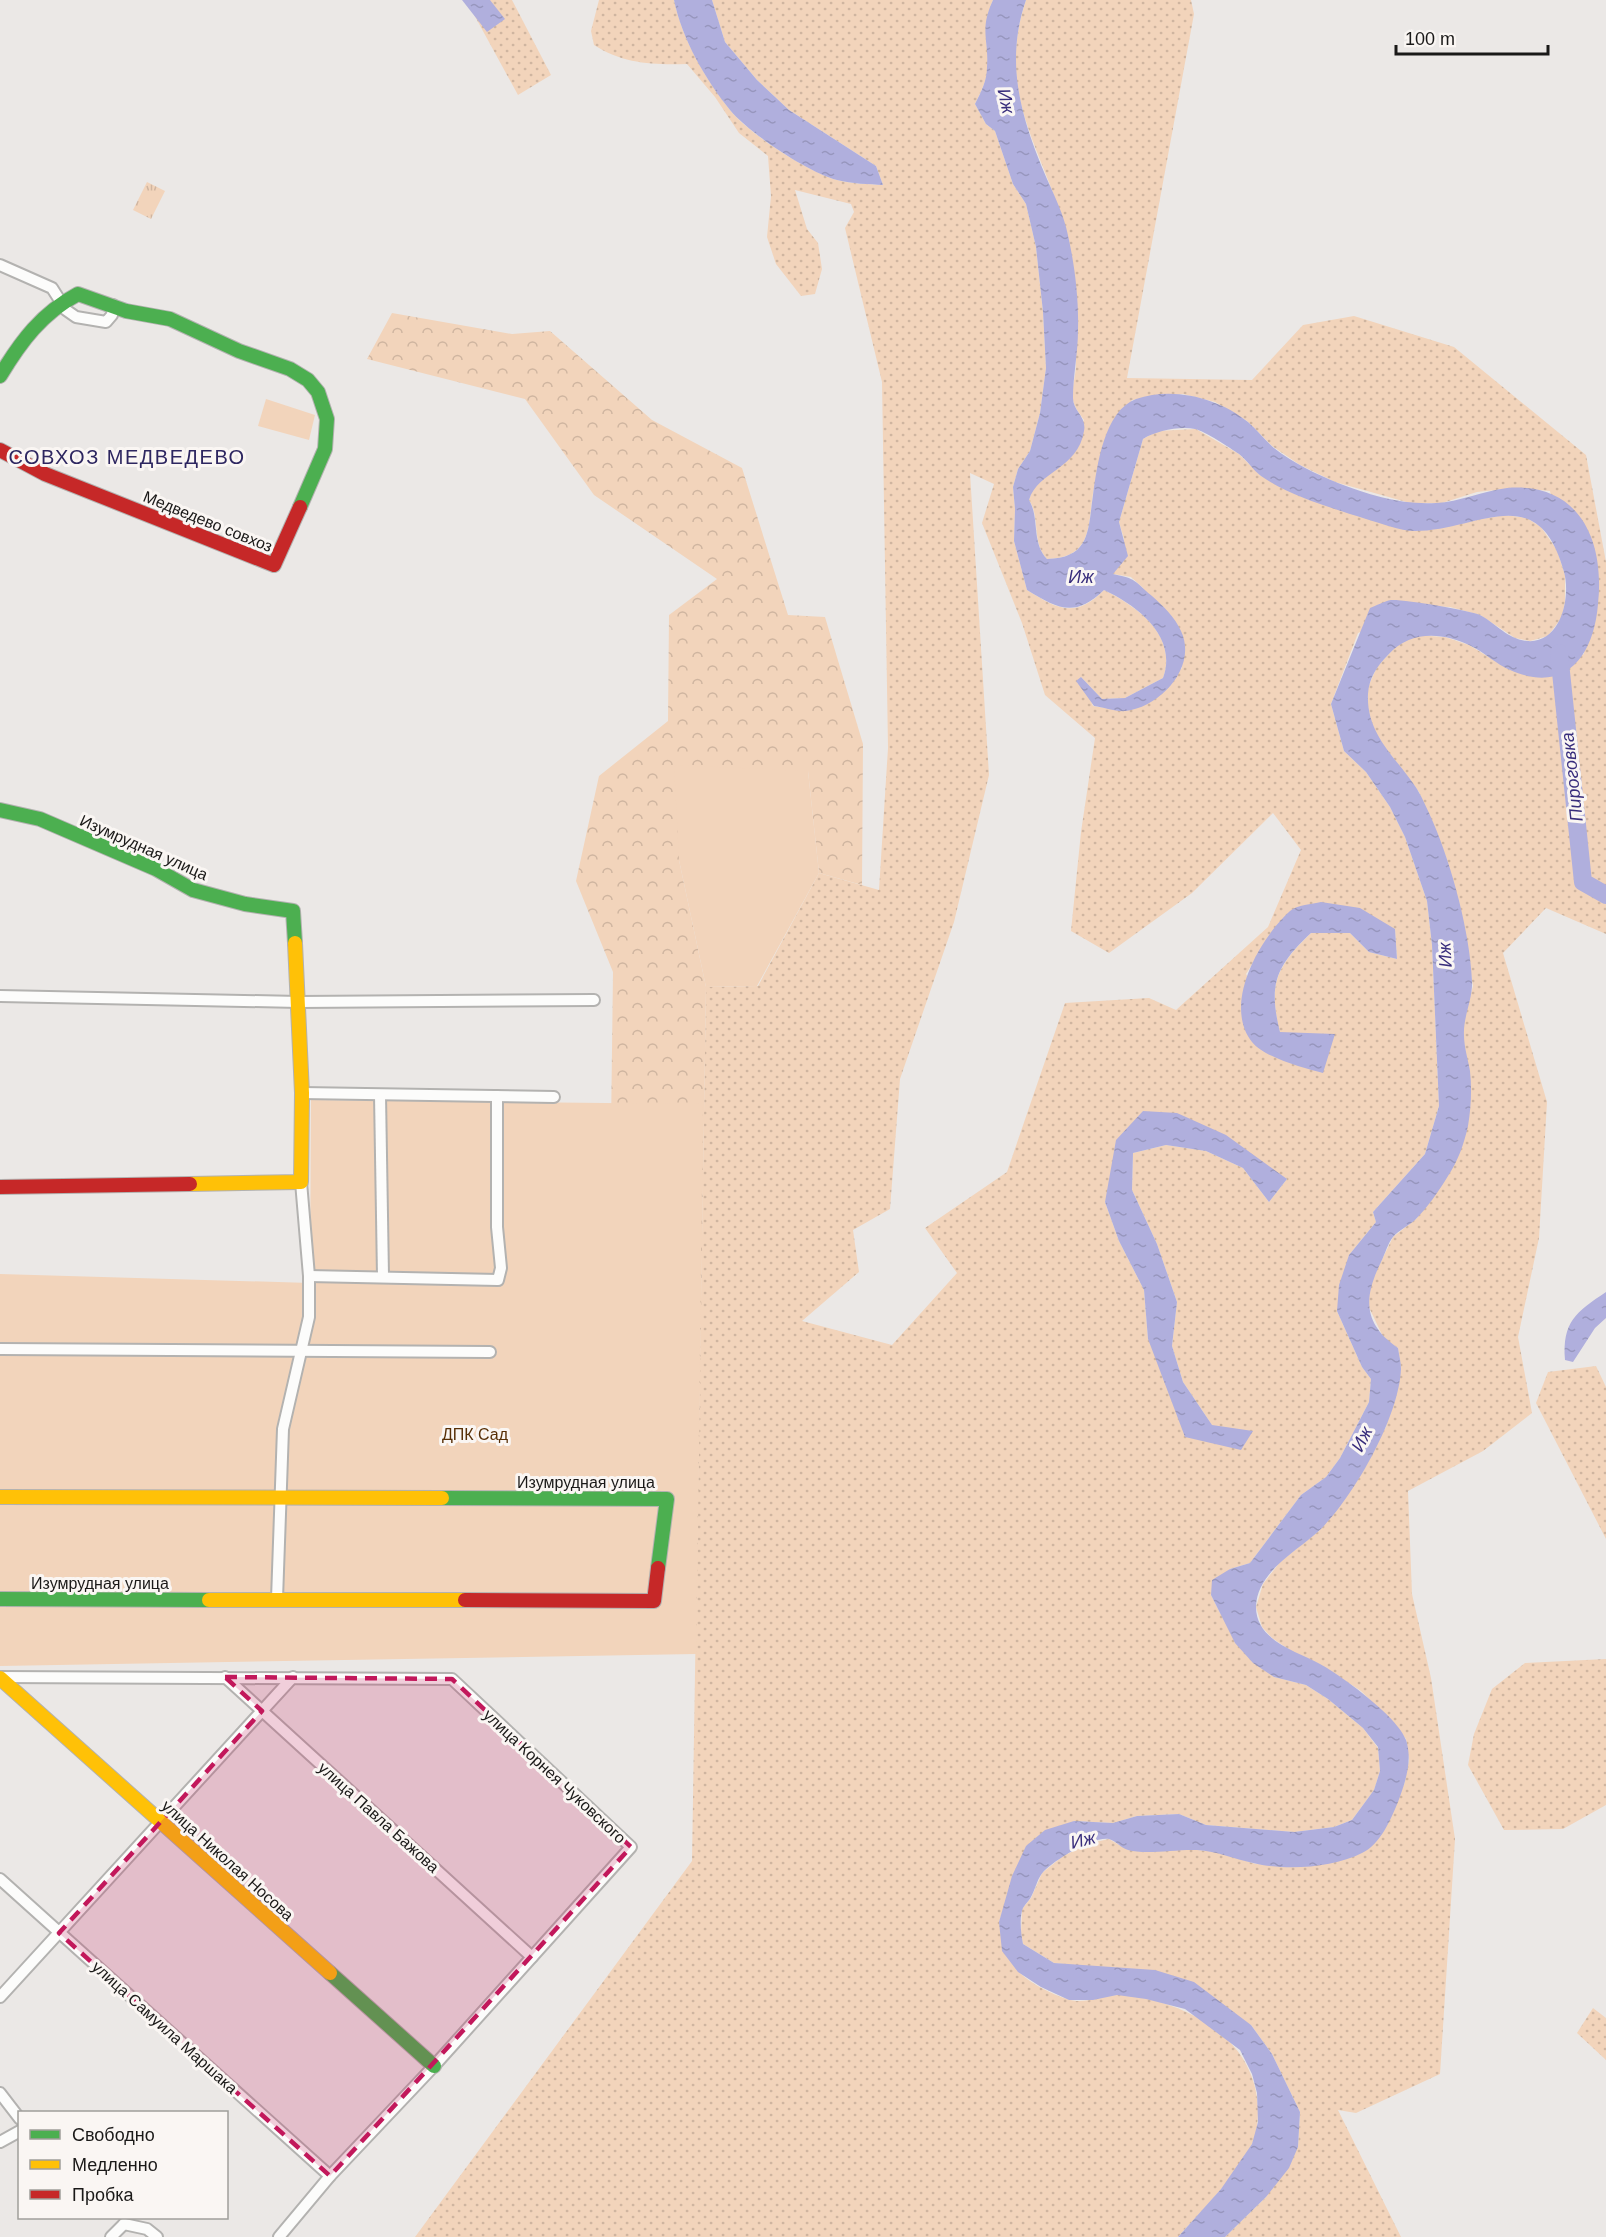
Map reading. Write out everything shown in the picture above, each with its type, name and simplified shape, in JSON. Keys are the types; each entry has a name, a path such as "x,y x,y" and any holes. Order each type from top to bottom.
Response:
{"street":[{"path":"0,266 51,288 57,306 76,317 94,322 106,322 112,315 113,305"},
{"name":"Медведево совхоз","path":"0,450 45,474 274,565 325,449 327,419 318,392 308,380 290,369 239,351 170,319 126,311 78,294 57,306"},
{"path":"0,376 24,335 57,306"},
{"name":"Изумрудная улица","path":"0,810 40,819 156,869 193,890 245,904 293,911 302,1093 301,1182"},
{"path":"0,996 299,1002 594,1000"},
{"path":"302,1093 554,1097"},
{"path":"380,1095 383,1276"},
{"path":"309,1276 498,1280 501,1268 497,1227 497,1096"},
{"path":"0,1186 301,1182 309,1276 309,1317 283,1429 278,1497 277,1599"},
{"path":"0,1349 300,1349 490,1352"},
{"name":"Изумрудная улица","path":"0,1497 667,1499 654,1601 0,1599"},
{"name":"улица Корнея Чуковского","path":"0,1677 452,1679 631,1847 434,2066 330,2176 279,2237"},
{"name":"улица Николая Носова","path":"0,1677 434,2066"},
{"name":"улица Павла Бажова","path":"225,1677 532,1957"},
{"path":"0,1997 293,1677"},
{"name":"улица Самуила Маршака","path":"0,1879 330,2176"},
{"path":"0,2093 18,2116"},
{"path":"0,2142 18,2132"},
{"path":"111,2237 121,2221 147,2229 156,2237"}],"highlighted area":[{"path":"225,1677 452,1679 631,1847 330,2176 59,1933 262,1711"}],"green space":[{"path":"466,0 512,0 551,75 518,95"},
{"path":"599,0 674,0 689,44 703,71 739,120 779,151 810,169 837,180 883,185 876,166 789,110 757,80 725,42 712,0 993,0 986,25 987,75 975,104 986,124 995,131 1013,184 1026,204 1036,247 1046,368 1040,413 1030,451 1018,469 1013,487 1014,541 1027,590 1056,606 1075,608 1094,599 1104,590 1142,614 1160,636 1165,649 1166,663 1163,678 1125,698 1102,699 1081,677 1093,706 1124,711 1182,668 1143,588 1131,577 1113,574 1124,539 1119,522 1143,439 1157,431 1196,429 1239,454 1261,476 1414,531 1504,515 1527,518 1541,527 1557,550 1565,575 1565,602 1562,617 1548,636 1530,641 1515,638 1480,615 1450,607 1428,606 1358,633 1331,704 1344,751 1366,772 1390,807 1405,837 1427,901 1432,945 1439,1106 1425,1154 1373,1212 1376,1222 1349,1255 1337,1311 1362,1367 1371,1379 1369,1402 1340,1458 1326,1477 1301,1495 1250,1563 1230,1569 1211,1595 1220,1613 1274,1677 1306,1685 1328,1699 1363,1728 1378,1748 1380,1771 1374,1790 1352,1820 1334,1827 1294,1832 1206,1825 1179,1814 1137,1816 1113,1823 1074,1821 1004,1907 999,1922 1013,1963 1025,1977 1036,1985 1073,2001 1121,1995 1169,2005 1207,2023 1237,2050 1248,2067 1255,2087 1258,2109 1254,2140 1228,2181 1178,2237 415,2237 692,1861 706,987 758,986 819,873 879,890 888,748 882,382 845,228 854,212 851,204 795,190 807,229 818,243 822,269 815,294 801,296 776,264 767,237 771,196 768,156 739,133 715,97 687,64 627,60 594,45 591,31","holes":["970,473 994,484 982,523 1022,623 1045,695 1095,738 1081,832 1071,931 1109,953 1192,893 1273,813 1301,850 1268,927 1176,1010 1149,998 1065,1003 1007,1172 925,1228 957,1273 892,1345 802,1321 859,1272 853,1230 890,1209 900,1079 954,922 989,775","1292,910 1395,929 1397,959 1369,952 1350,933 1311,933 1290,956 1278,977 1275,1001 1280,1033 1246,974 1268,939","1143,1111 1287,1179 1269,1202 1243,1168 1206,1151 1166,1145 1133,1153 1132,1190 1157,1244 1177,1302 1172,1346 1183,1382 1212,1425 1148,1339 1144,1290 1119,1241 1105,1202"]},
{"path":"1026,0 1191,0 1194,14 1127,378 1252,380 1303,325 1354,316 1454,347 1586,455 1606,562 1606,934 1546,908 1503,953 1547,1102 1539,1238 1518,1337 1532,1413 1483,1451 1408,1491 1412,1594 1431,1678 1455,1839 1440,2074 1356,2113 1338,2110 1401,2237 1225,2237 1266,2197 1298,2147 1300,2112 1272,2054 1251,2025 1089,1967 1054,1963 1023,1944 1022,1909 1031,1898 1042,1873 1063,1856 1091,1843 1109,1839 1128,1850 1198,1850 1217,1852 1256,1864 1295,1866 1404,1785 1409,1760 1406,1739 1361,1691 1272,1638 1262,1627 1256,1607 1263,1584 1280,1562 1320,1530 1386,1427 1401,1369 1398,1348 1384,1339 1366,1301 1370,1284 1393,1237 1417,1218 1470,1074 1463,1039 1464,1018 1473,986 1459,907 1446,857 1419,792 1377,737 1368,712 1368,687 1377,667 1395,647 1415,635 1445,637 1469,645 1510,670 1584,654 1550,491 1514,488 1477,492 1442,503 1410,503 1335,482 1300,465 1272,446 1247,421 1215,402 1183,394 1132,400 1107,437 1095,481 1085,538 1080,547 1072,553 1047,559 1039,545 1035,514 1029,500 1033,488 1046,477 1084,420 1075,405 1073,396 1076,322 1070,255 1052,190 1029,131 1016,71 1017,37"},
{"path":"147,182 165,191 151,219 133,210"},
{"path":"392,313 512,334 550,331 652,420 742,468 788,615 825,617 863,744 862,885 819,873 808,771 679,860 706,987 696,1654 611,1128 613,972 576,881 599,776 668,721 669,615 717,579 594,495 525,399 367,359"},
{"path":"266,399 315,415 309,440 258,426"},
{"path":"674,765 808,771 819,873 757,986 706,987 679,860"},
{"name":"ДПК Сад","path":"311,1100 703,1104 696,1654 0,1666 0,1274 310,1283"},
{"path":"1596,1366 1606,1387 1606,1539 1536,1403 1548,1372"},
{"path":"1606,1659 1606,1805 1563,1829 1504,1830 1468,1765 1474,1734 1492,1689 1525,1663"},
{"path":"1593,2008 1606,2018 1606,2060 1577,2033"}],"water":[{"path":"462,0 490,0 505,19 487,32"},
{"path":"674,0 712,0 725,42 757,80 789,110 876,166 883,185 849,182 825,176 780,151 739,120 703,72 689,44"},
{"name":"Иж","path":"993,0 1026,0 1017,44 1018,87 1035,150 1066,227 1077,291 1078,339 1073,398 1075,407 1084,422 1084,431 1074,454 1041,482 1029,500 1034,514 1039,545 1047,559 1072,553 1085,539 1100,455 1109,427 1116,415 1125,405 1136,399 1165,394 1195,397 1223,406 1248,422 1274,448 1297,463 1338,483 1374,495 1398,501 1436,503 1507,488 1532,489 1553,495 1569,505 1582,520 1597,558 1599,580 1595,623 1583,654 1574,666 1561,674 1547,677 1530,676 1505,668 1460,641 1438,636 1417,637 1397,647 1384,659 1372,678 1368,694 1369,709 1377,734 1417,789 1423,801 1440,839 1459,900 1468,942 1472,981 1464,1028 1471,1078 1469,1119 1463,1146 1452,1170 1424,1210 1391,1239 1371,1287 1369,1298 1372,1319 1386,1339 1398,1348 1401,1366 1398,1388 1384,1431 1348,1496 1322,1528 1272,1572 1258,1594 1256,1607 1258,1619 1270,1637 1342,1678 1381,1709 1401,1731 1406,1740 1409,1756 1401,1795 1384,1831 1374,1844 1350,1858 1323,1865 1280,1867 1212,1852 1197,1850 1135,1851 1125,1849 1109,1839 1094,1841 1065,1855 1044,1871 1022,1912 1023,1944 1054,1963 1155,1970 1194,1982 1251,2025 1272,2054 1300,2112 1298,2147 1289,2168 1266,2197 1225,2237 1178,2237 1221,2189 1252,2144 1258,2122 1257,2093 1252,2074 1240,2050 1185,2009 1146,1999 1117,1995 1093,2000 1069,2000 1041,1987 1018,1972 1002,1951 999,1922 1012,1876 1026,1846 1045,1830 1074,1821 1113,1823 1137,1816 1179,1814 1206,1825 1294,1832 1334,1827 1352,1820 1374,1790 1380,1771 1378,1747 1363,1728 1328,1699 1306,1685 1274,1677 1253,1663 1235,1643 1211,1595 1212,1580 1230,1569 1250,1563 1301,1495 1326,1477 1340,1458 1369,1402 1371,1379 1362,1367 1337,1311 1339,1285 1349,1255 1376,1222 1373,1212 1425,1154 1439,1106 1432,945 1427,901 1405,837 1390,807 1366,772 1344,751 1331,704 1370,608 1391,600 1450,608 1480,615 1520,640 1539,640 1548,635 1561,617 1566,582 1553,543 1539,526 1522,517 1503,516 1438,529 1409,531 1326,506 1285,490 1261,476 1239,454 1199,430 1182,428 1161,432 1143,439 1119,522 1128,556 1113,574 1134,581 1168,612 1181,631 1185,645 1184,658 1173,683 1151,702 1126,711 1094,706 1076,681 1081,677 1102,699 1125,698 1163,678 1166,663 1165,649 1160,636 1142,614 1104,590 1084,605 1066,608 1047,602 1027,590 1014,541 1013,487 1018,469 1030,451 1040,413 1046,368 1036,247 1026,204 1013,184 995,131 986,124 975,104 986,77 985,27"},
{"path":"1321,902 1360,908 1395,929 1397,959 1369,952 1350,933 1311,933 1283,966 1275,988 1276,1015 1280,1032 1335,1034 1323,1073 1285,1062 1258,1048 1244,1027 1241,1009 1248,972 1267,938 1293,909"},
{"path":"1143,1111 1177,1113 1226,1135 1287,1179 1269,1202 1243,1168 1206,1151 1166,1145 1133,1153 1132,1190 1157,1244 1177,1302 1172,1346 1183,1382 1212,1425 1253,1431 1241,1450 1185,1437 1148,1339 1144,1290 1119,1241 1105,1202 1116,1140"},
{"path":"1606,1292 1606,1318 1595,1328 1573,1362 1565,1360 1566,1336 1573,1319"}],"waterway":[{"name":"Пироговка","path":"1559,653 1583,882 1606,895"}],"traffic: fast":[{"path":"0,376 33,329 54,310 78,294 126,311 170,319 239,351 290,369 308,380 318,392 327,419 325,449 300,507"},
{"path":"0,810 40,819 156,869 193,890 245,904 293,911 295,943"},
{"path":"442,1498 667,1499 658,1568"},
{"path":"0,1599 209,1600"},
{"path":"330,1973 434,2066"}],"traffic: slow":[{"path":"190,1184 301,1182 302,1093 295,943"},
{"path":"0,1497 442,1498"},
{"path":"209,1600 465,1600"},
{"path":"0,1678 330,1973"}],"traffic: jam":[{"path":"0,450 45,474 274,565 300,507"},
{"path":"0,1187 190,1184"},
{"path":"465,1600 654,1601 658,1568"}],"district":[{"name":"СОВХОЗ МЕДВЕДЕВО","path":"127,457"}]}
